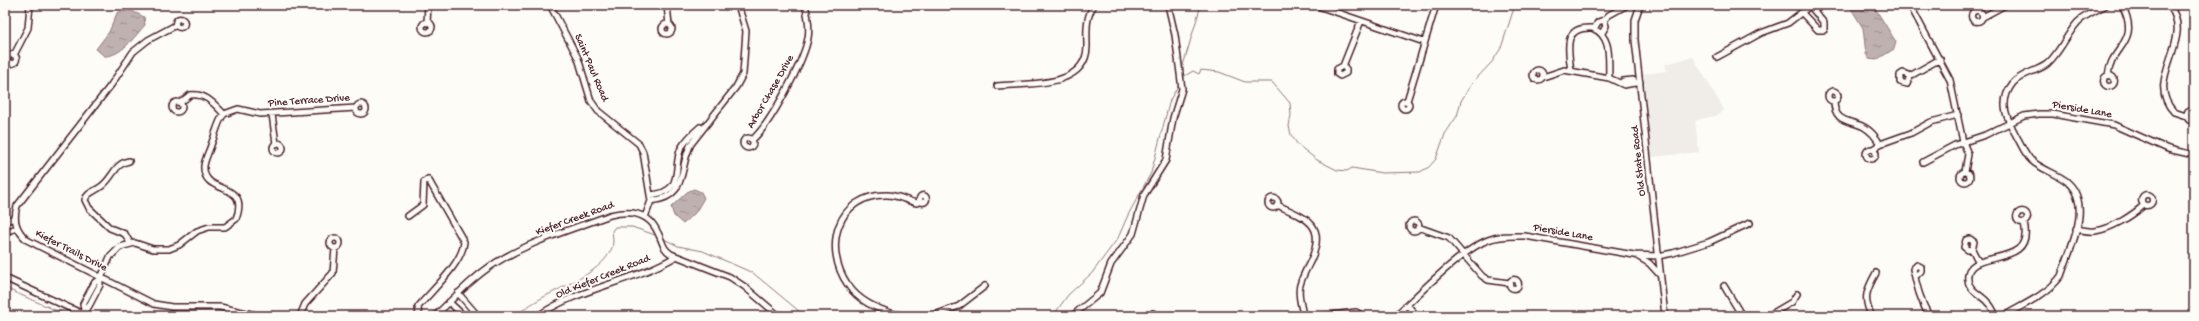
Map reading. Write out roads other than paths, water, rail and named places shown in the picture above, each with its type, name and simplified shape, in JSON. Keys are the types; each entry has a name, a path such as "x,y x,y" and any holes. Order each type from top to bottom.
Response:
{"street":[{"path":"14,55 28,28 30,5"},
{"path":"427,23 428,5"},
{"name":"Saint Paul Road","path":"550,5 578,58 591,101 598,111 639,144 643,152 650,198 645,217"},
{"path":"668,5 669,25"},
{"path":"650,198 664,195 677,178 680,152 684,144 710,118 736,87 743,74 746,31 738,5"},
{"name":"Arbor Chase Drive","path":"752,140 770,116 802,58 808,32 805,5"},
{"path":"997,86 1058,80 1076,70 1086,55 1086,26 1094,5"},
{"path":"1072,316 1100,293 1111,264 1133,234 1144,195 1166,160 1173,118 1182,89 1175,35 1168,5"},
{"path":"1315,5 1424,42"},
{"path":"1406,101 1436,5"},
{"path":"1594,29 1598,22 1604,20 1609,15 1626,5"},
{"name":"Old State Road","path":"1640,5 1635,29 1638,83 1666,316"},
{"path":"1910,5 1950,80 1963,142 1968,154 1966,172"},
{"path":"1983,16 2005,5"},
{"path":"2004,316 2054,285 2061,276 2076,229 2080,210 2078,199 2073,188 2061,176 2038,166 2030,159 2009,123 2005,102 2012,84 2020,77 2048,63 2078,23 2106,5"},
{"path":"2108,76 2112,62 2123,46 2128,31 2128,19 2122,5"},
{"path":"2169,5 2176,18 2177,35 2174,52 2164,73 2163,88 2165,99 2172,110 2186,116 2189,120 2194,119"},
{"path":"1717,57 1761,33 1788,23 1810,6 1824,23 1824,30 1818,30 1802,13"},
{"path":"1602,33 1606,26 1604,20"},
{"path":"1343,66 1361,21"},
{"path":"5,232 17,228 15,218 17,206 111,85 133,52 148,40 176,25"},
{"path":"1571,71 1567,50 1570,39 1580,31 1594,29 1602,33 1607,45 1609,78"},
{"path":"1910,76 1940,59"},
{"path":"1543,77 1559,70 1609,78 1624,84 1638,83"},
{"path":"5,278 84,313 100,285 100,279 115,251 120,247 130,243 153,249 169,249 184,242 197,231 209,227 225,227 236,219 239,206 235,195 229,190 210,183 206,178 204,167 224,114 201,95 190,95 180,103"},
{"path":"1834,101 1835,109 1839,116 1847,122 1865,128 1873,134 1880,144"},
{"name":"Pine Terrace Drive","path":"224,114 238,108 260,114 356,108"},
{"path":"2186,116 2188,111 2194,112"},
{"path":"272,114 276,144"},
{"name":"Pierside Lane","path":"1923,162 1963,142 1985,135 2009,123 2033,114 2053,114 2114,125 2168,149 2194,155"},
{"path":"1873,149 1880,144 1911,133 1931,122 1958,115"},
{"path":"129,162 124,162 118,166 106,182 88,194 85,200 89,208 110,228 125,234 130,243"},
{"path":"408,216 423,205 424,182 428,179 464,242 462,252 456,262 418,307 419,316"},
{"path":"909,316 893,315 861,299 848,284 837,259 835,250 838,230 844,214 850,208 869,198 886,195 917,203 920,201"},
{"path":"1277,205 1306,218 1314,227 1317,234 1316,249 1299,286 1303,316"},
{"path":"2076,229 2091,232 2102,230 2136,212 2144,205"},
{"name":"Kiefer Creek Road","path":"435,316 482,272 514,252 619,212 633,212 645,217"},
{"path":"645,217 655,226 663,247 675,256 708,267 730,277 745,287 779,316"},
{"path":"5,221 15,218"},
{"name":"Pierside Lane","path":"1395,316 1463,255 1489,239 1511,236 1634,255 1658,256 1715,240 1750,223"},
{"path":"1996,316 1989,303 1972,289 1968,280 1970,269 1978,261 2008,256 2018,249 2025,235 2024,223"},
{"path":"1418,227 1449,238 1482,276 1488,280 1509,283"},
{"name":"Kiefer Trails Drive","path":"17,228 27,240 100,279 159,306 220,307 260,316"},
{"path":"300,316 305,304 333,273 335,248"},
{"path":"1972,249 1978,261"},
{"path":"1634,255 1649,263 1660,275"},
{"name":"Old Kiefer Creek Road","path":"538,316 560,304 618,283 675,256"},
{"path":"1872,316 1867,308 1865,294 1876,273"},
{"path":"1916,276 1918,295 1929,316"},
{"path":"932,316 959,306 985,286"},
{"path":"1724,286 1742,316"},
{"path":"458,293 478,316"},
{"path":"1768,316 1792,302 1797,294"},
{"path":"449,302 464,316"},
{"path":"1407,305 1417,316"},
{"path":"1324,316 1356,312 1363,316"},
{"path":"1150,316 1155,313 1158,316"}],"water":[{"path":"1849,5 1873,5 1896,42 1894,49 1876,60 1869,59 1866,54 1863,28"},
{"path":"128,9 144,17 145,25 122,50 104,56 96,49 109,32 117,13"},
{"path":"694,189 701,192 704,198 695,213 683,224 674,216 671,207 687,192"}],"waterway":[{"path":"1182,69 1201,5"},
{"path":"1183,77 1193,71 1199,74 1201,70 1219,72 1245,82 1272,82 1290,103 1291,115 1289,126 1291,135 1298,145 1317,160 1337,170 1347,171 1352,168 1382,173 1420,172 1429,167 1436,159 1445,134 1457,116 1461,101 1472,83 1492,62 1501,48 1515,5"},
{"path":"1053,316 1068,295 1092,273 1118,238 1128,215 1151,173 1170,100 1179,84"},
{"path":"516,316 527,307 592,271 610,252 613,242 612,231 615,227 632,227 658,236"},
{"path":"662,238 678,246 703,251 753,273 805,316"},
{"path":"5,288 69,316"}]}
